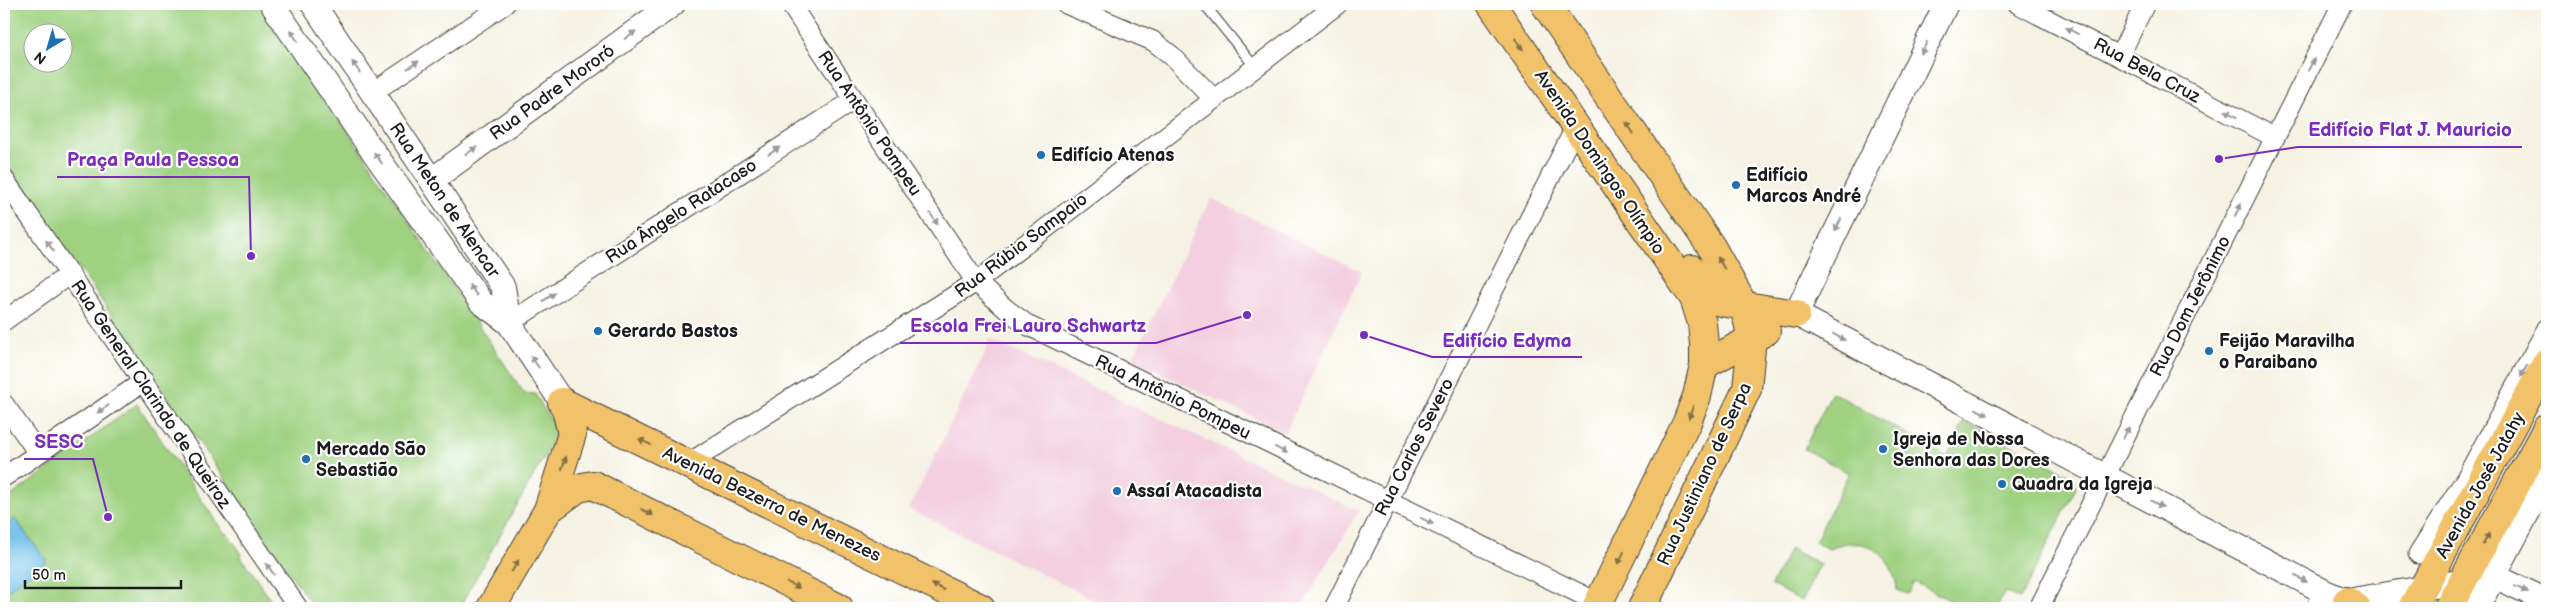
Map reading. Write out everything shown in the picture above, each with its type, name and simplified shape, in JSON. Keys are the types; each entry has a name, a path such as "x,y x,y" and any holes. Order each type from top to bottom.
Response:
{"main road":[{"name":"Avenida Domingos Olímpio","path":"1491,4 1694,298 1702,323"},
{"path":"1545,4 1712,248 1744,306"},
{"path":"1604,166 1634,186 1654,210 1706,291 1720,302 1796,314"},
{"name":"Rua Justiniano de Serpa","path":"1642,608 1747,389 1752,338 1744,306"},
{"path":"1704,365 1796,314"},
{"name":"Rua Justiniano de Serpa","path":"1597,606 1688,422 1704,365 1702,323"},
{"name":"Avenida José Jatahy","path":"2418,598 2469,489 2547,362"},
{"path":"491,608 548,510 572,434 566,409 562,402"},
{"name":"Avenida Bezerra de Menezes","path":"562,402 982,608"},
{"name":"Avenida José Jatahy","path":"2448,608 2547,428"},
{"path":"548,510 578,488 593,485 830,606"}],"street":[{"path":"272,4 367,143 481,302 508,323"},
{"name":"Rua Meton de Alencar","path":"313,4 503,287 508,323 562,402"},
{"path":"372,92 505,4"},
{"name":"Rua Padre Mororó","path":"432,180 673,4"},
{"name":"Rua Antônio Pompeu","path":"790,4 976,282 1006,310 1029,326 1597,606"},
{"path":"1066,4 1153,41 1171,55 1213,98"},
{"name":"Rua Rúbia Sampaio","path":"689,463 976,282 1213,98 1338,4"},
{"path":"1946,4 1796,314 2336,602 2418,598 2463,582 2494,576 2547,601"},
{"name":"Rua Bela Cruz","path":"2018,4 2120,55 2274,137"},
{"path":"2120,55 2145,4"},
{"name":"Rua Dom Jerônimo","path":"2039,608 2342,4"},
{"name":"Rua Ângelo Ratacaso","path":"508,323 854,100"},
{"name":"Rua Carlos Severo","path":"1334,608 1386,501 1576,126"},
{"name":"Rua General Clarindo de Queiroz","path":"4,179 298,608"},
{"path":"4,321 70,274"},
{"name":"Avenida José Jatahy","path":"2418,554 2469,489 2547,328"},
{"path":"4,477 144,382"},
{"path":"4,404 38,453"},
{"path":"2477,608 2547,476"}],"lane":[{"path":"1204,4 1255,67"}],"shaded area":[{"path":"1211,198 1362,272 1285,433 1132,359"},
{"name":"Assaí Atacadista","path":"989,339 1359,511 1301,608 1111,608 909,509 984,355"}],"green space":[{"path":"14,4 262,4 524,393 535,394 553,424 555,444 548,450 459,608 314,608 4,160 4,11"},
{"path":"1832,392 1947,457 1964,421 2073,477 2076,488 2020,599 2005,592 1996,608 1985,606 1983,608 1965,608 1914,582 1908,594 1897,590 1895,577 1890,566 1875,550 1853,543 1841,544 1829,549 1815,542 1849,473 1804,449"},
{"path":"137,404 224,533 227,533 242,554 241,557 276,608 4,608 4,501"},
{"path":"1790,549 1820,564 1802,601 1771,585"}],"water":[{"path":"15,519 47,561 4,593 4,527"}],"place":[{"name":"Edifício Atenas","path":"1041,155"},
{"name":"Edifício Flat J. Mauricio","path":"2219,159"},
{"name":"Edifício Marcos André","path":"1736,185"},
{"name":"Praça Paula Pessoa","path":"251,256"},
{"name":"Escola Frei Lauro Schwartz","path":"1247,315"},
{"name":"Gerardo Bastos","path":"598,331"},
{"name":"Edifício Edyma","path":"1364,335"},
{"name":"Feijão Maravilha o Paraibano","path":"2209,351"},
{"name":"Igreja de Nossa Senhora das Dores","path":"1883,449"},
{"name":"Mercado São Sebastião","path":"306,459"},
{"name":"Quadra da Igreja","path":"2002,484"},
{"name":"Assaí Atacadista","path":"1117,491"},
{"name":"SESC","path":"108,517"}]}
